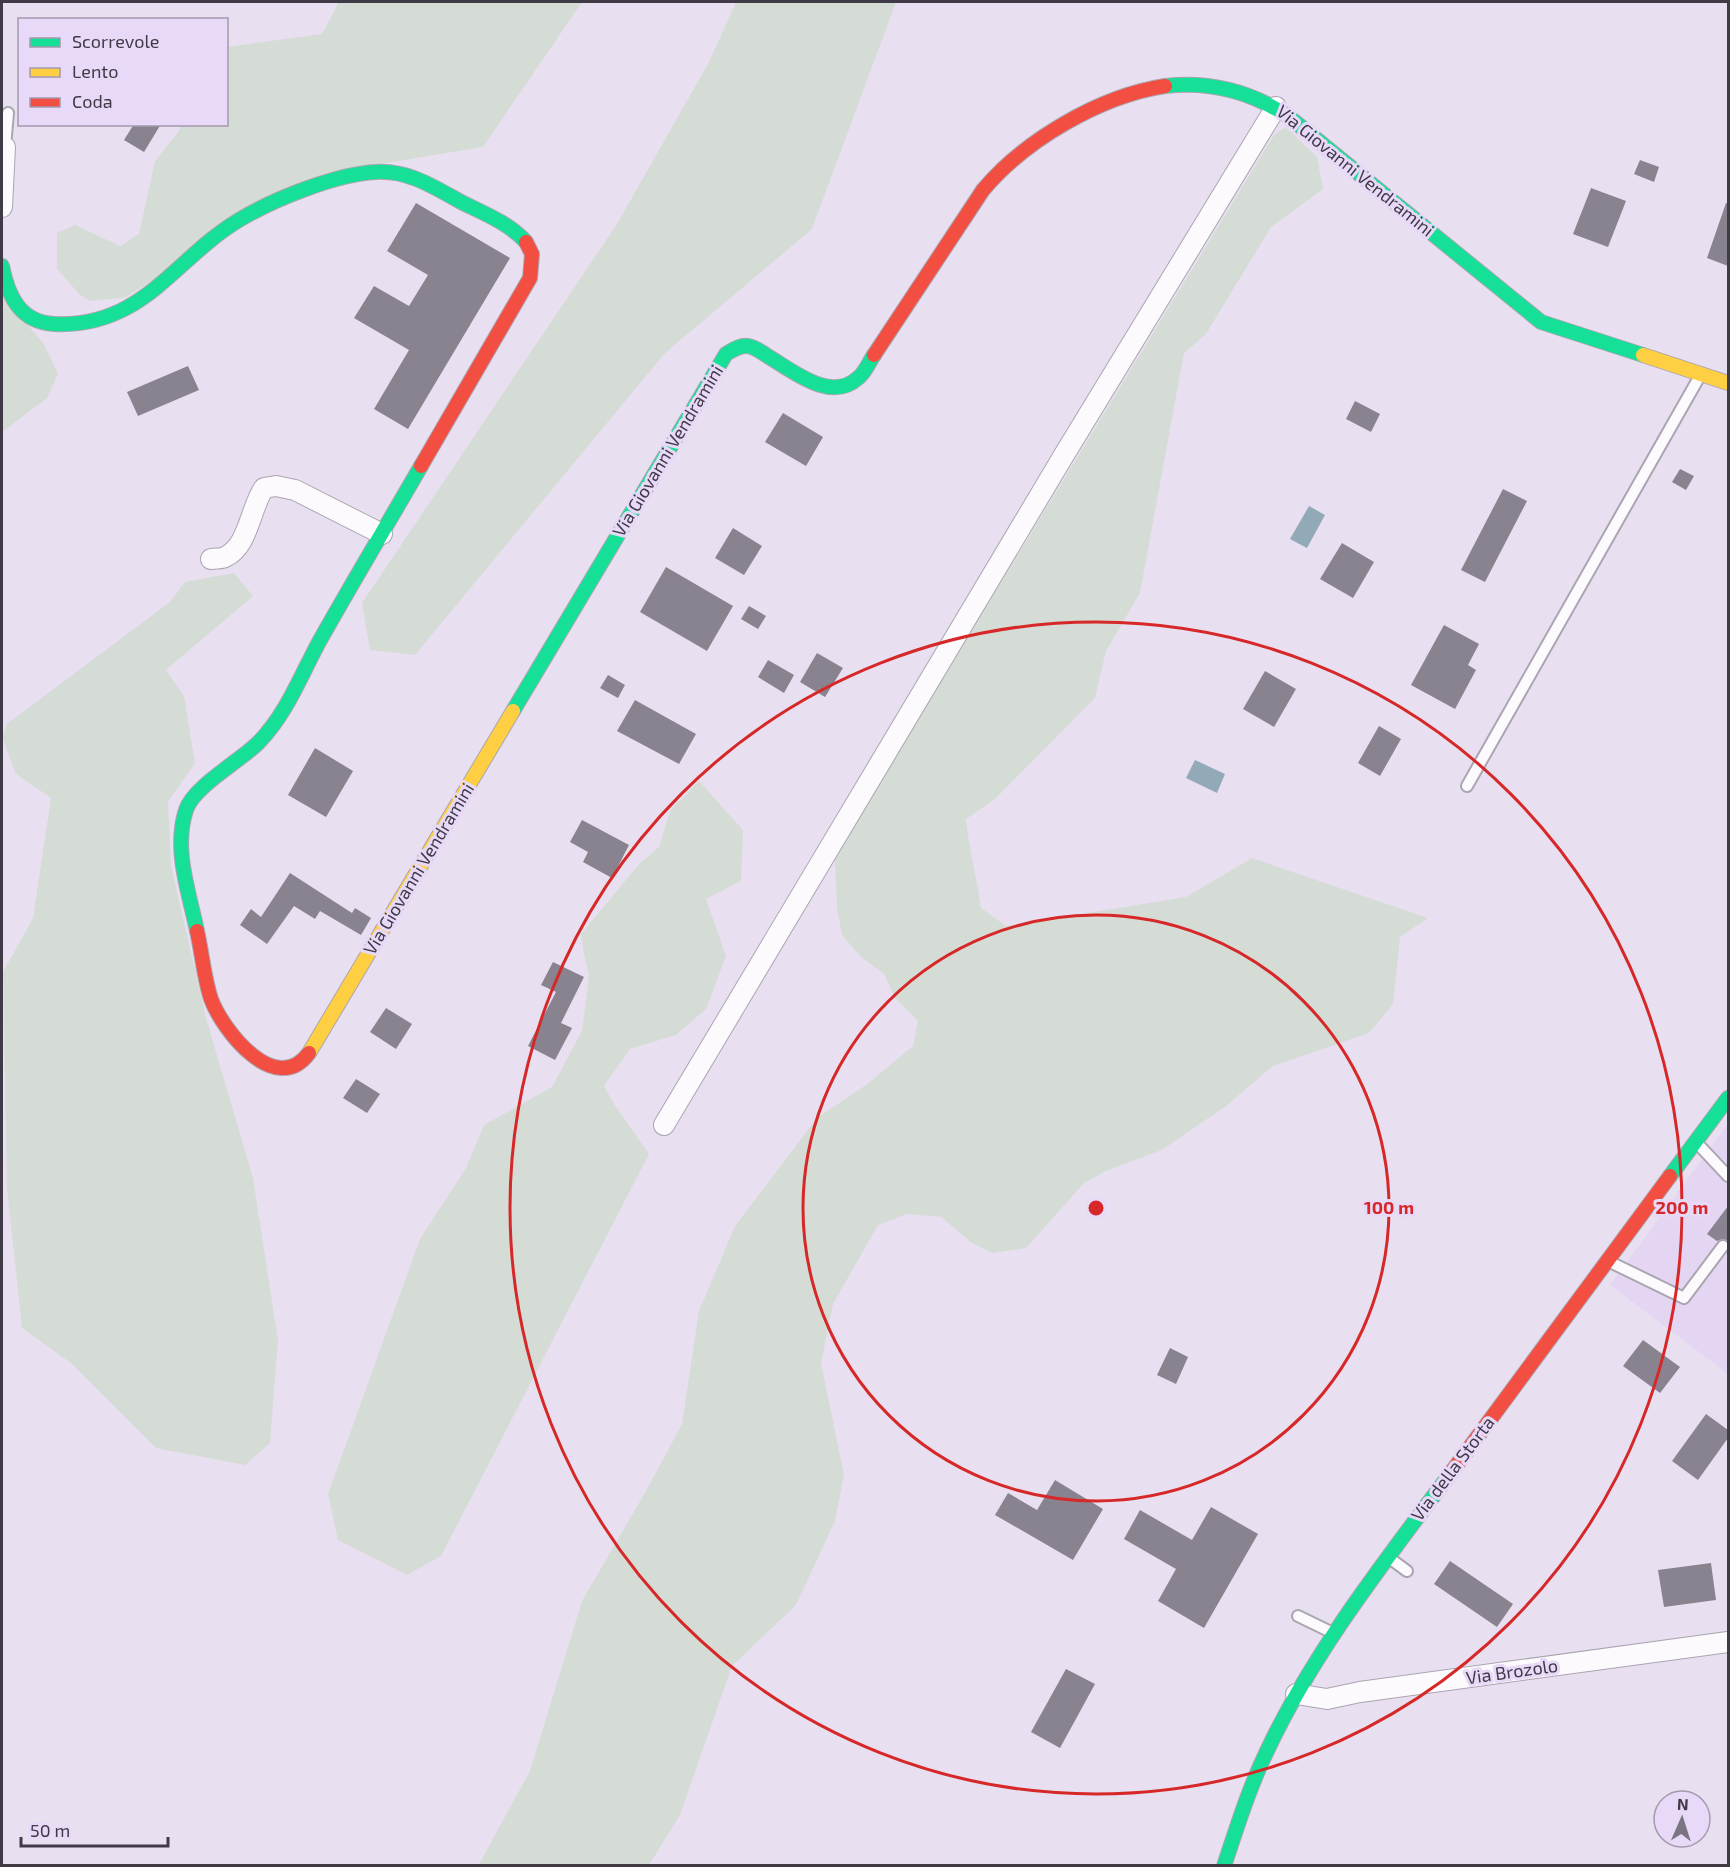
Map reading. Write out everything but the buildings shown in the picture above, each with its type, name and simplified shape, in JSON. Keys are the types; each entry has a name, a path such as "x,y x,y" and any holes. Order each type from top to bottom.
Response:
{"street":[{"name":"Via Giovanni Vendramini","path":"2,266 12,297 25,314 44,323 88,321 109,316 132,306 156,290 215,238 259,209 328,183 374,172 402,174 416,178 509,227 523,237 531,249 533,262 530,278 318,644 282,714 258,743 193,797 186,808 180,836 183,868 211,999 218,1016 240,1045 265,1065 275,1068 291,1068 300,1064 307,1056 726,354 737,347 748,346 816,384 833,389 849,385 858,378 982,190 1026,146 1090,111 1123,96 1149,88 1190,84 1241,92 1260,98 1276,107 1541,322 1728,383"},
{"path":"664,1125 1064,454 1276,107"},
{"path":"2,207 5,147"},
{"path":"211,559 225,557 233,551 245,536 258,498 264,488 276,486 295,490 382,534"},
{"name":"Via della Storta","path":"1224,1866 1241,1812 1257,1773 1296,1694 1333,1633 1728,1098"},
{"name":"Via Brozolo","path":"1296,1694 1327,1699 1728,1642"}],"lane":[{"path":"5,147 8,113"},
{"path":"1467,786 1701,374"},
{"path":"1696,1142 1728,1176"},
{"path":"1608,1261 1684,1298 1723,1246"},
{"path":"1388,1557 1407,1571"},
{"path":"1298,1616 1333,1633"}],"shaded area":[{"path":"339,2 582,2 483,147 325,173 126,297 90,301 80,295 57,269 57,233 75,225 120,246 139,234 155,161 181,126 228,126 228,47 322,34"},
{"path":"736,2 896,2 812,229 665,353 415,655 370,650 362,603 617,224 709,62"},
{"path":"1286,127 1317,157 1323,189 1271,227 1206,334 1184,353 1140,593 1106,651 1095,698 995,799 966,819 967,830 981,908 1006,926 1186,897 1252,858 1428,918 1400,937 1393,1004 1369,1033 1273,1066 1226,1106 1162,1150 1106,1171 1084,1183 1026,1248 992,1253 972,1243 941,1217 907,1214 878,1225 833,1304 821,1363 844,1475 835,1521 796,1605 732,1666 680,1815 649,1865 478,1866 530,1771 582,1601 682,1424 699,1311 735,1226 817,1118 866,1085 913,1046 918,1021 895,998 884,974 861,957 842,935 837,908 835,860 851,828 1274,135"},
{"path":"2,295 44,344 58,374 47,398 2,432"},
{"path":"234,573 253,596 166,670 184,696 195,763 168,802 171,865 206,1018 253,1178 278,1340 270,1443 245,1465 156,1448 72,1364 22,1328 7,1189 3,972 33,918 51,798 16,774 2,737 8,723 170,602 185,582"},
{"path":"699,781 743,830 741,881 706,899 726,956 706,1009 676,1035 630,1049 604,1086 649,1154 441,1556 407,1575 338,1540 328,1494 420,1239 466,1168 484,1125 552,1087 582,1031 589,975 581,934 640,863 659,847 670,811"},
{"path":"1728,1124 1728,1374 1610,1285"}],"water":[{"path":"1309,506 1325,515 1307,548 1290,539"},
{"path":"1195,760 1225,774 1217,793 1186,778"}],"traffic: fast":[{"path":"1165,86 1198,85 1230,90 1275,108 1541,322 1643,355"},
{"path":"2,266 12,297 24,313 42,322 54,324 85,322 111,315 135,303 156,288 216,236 253,212 287,196 324,183 343,177 376,172 399,174 431,185 504,224 526,242"},
{"path":"513,711 726,354 739,347 751,347 812,382 836,387 847,385 858,378 874,355"},
{"path":"197,931 184,870 181,840 182,825 190,801 207,783 258,743 277,720 331,620 421,466"},
{"path":"1670,1176 1728,1098"},
{"path":"1224,1866 1261,1765 1286,1713 1353,1606 1453,1470"}],"traffic: slow":[{"path":"1643,355 1728,383"},
{"path":"309,1053 513,711"}],"traffic: jam":[{"path":"874,355 983,190 1000,172 1020,154 1065,123 1115,99 1165,86"},
{"path":"421,466 530,278 532,254 526,242"},
{"path":"197,931 211,999 217,1012 239,1042 252,1055 267,1064 281,1068 296,1065 309,1053"},
{"path":"1453,1470 1670,1176"}]}
